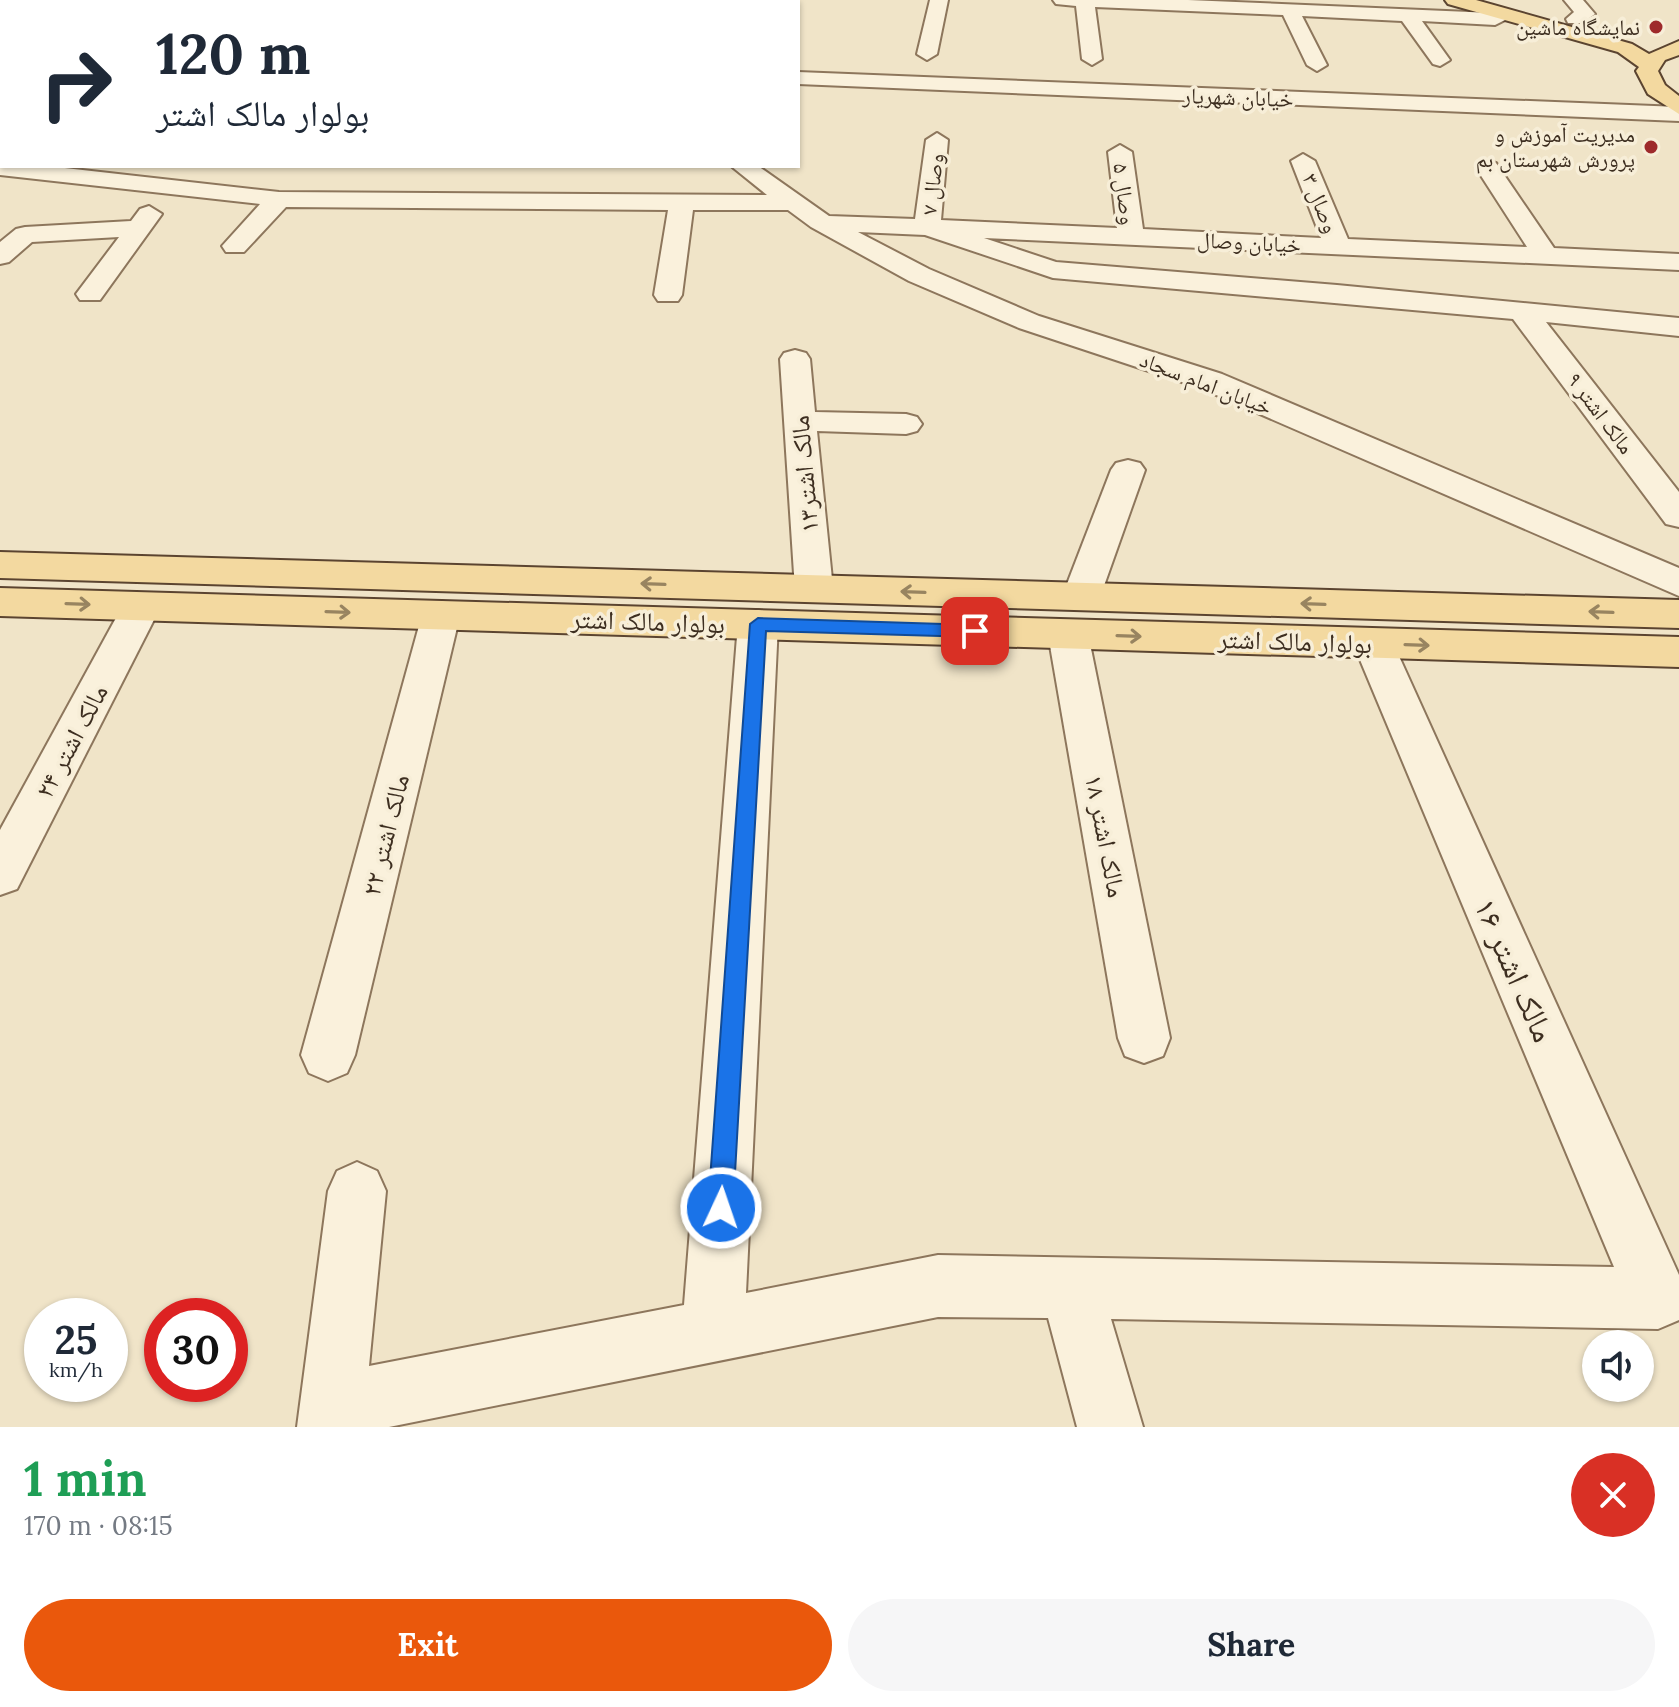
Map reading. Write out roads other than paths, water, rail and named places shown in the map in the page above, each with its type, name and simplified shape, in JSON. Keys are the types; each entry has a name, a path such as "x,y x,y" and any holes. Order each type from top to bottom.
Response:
{"main road":[{"path":"1455,0 1506,7 1574,10 1646,39 1679,45"},
{"path":"1506,7 1625,48 1649,64"},
{"path":"1679,45 1658,56 1649,64 1647,71 1652,85 1679,107"},
{"name":"بولوار مالک اشتر","path":"0,565 604,601 758,624 1074,615 1546,610 1679,614"},
{"name":"بولوار مالک اشتر","path":"0,602 441,615 604,601 814,589 1373,643 1679,652"},
{"path":"1546,610 1568,649"}],"street":[{"path":"927,54 939,0"},
{"path":"1062,0 1495,19 1506,7"},
{"path":"1085,1 1092,59"},
{"path":"1290,10 1317,65"},
{"path":"1408,15 1440,60"},
{"name":"خیابان شهریار","path":"800,78 1679,114"},
{"name":"وصال ۷","path":"927,227 937,140"},
{"name":"وصال ۵","path":"1114,275 1120,236 1120,152"},
{"name":"وصال ۳","path":"1303,161 1328,246 1337,293"},
{"path":"0,168 279,199 792,203"},
{"name":"خیابان امام سجاد","path":"746,168 820,222 919,275 1029,322 1211,381 1679,583"},
{"path":"1488,168 1544,270 1574,316"},
{"path":"90,294 168,187"},
{"path":"235,246 279,199"},
{"path":"668,295 682,202"},
{"name":"خیابان وصال","path":"820,222 1328,246 1544,270 1679,262"},
{"path":"927,227 1053,270 1337,293 1679,327"},
{"path":"0,256 25,235 138,228"},
{"name":"مالک اشتر ۹","path":"1522,311 1679,516"},
{"name":"مالک اشتر۱۳","path":"795,359 814,589"},
{"path":"800,421 906,424"},
{"path":"1074,615 1128,470"},
{"name":"مالک اشتر ۲۴","path":"0,875 142,606"},
{"name":"مالک اشتر ۲۲","path":"328,1055 441,615"},
{"name":"مالک اشتر ۱۸","path":"1074,615 1144,1038"},
{"path":"713,1331 758,624"},
{"name":"مالک اشتر ۱۶","path":"1071,1288 1658,1298 1373,643"},
{"path":"357,1191 331,1417 713,1331 938,1286 1071,1288 1110,1427"}],"place":[{"name":"نمایشگاه ماشین","path":"1656,27"},
{"name":"مدیریت آموزش و پرورش شهرستان بم","path":"1651,147"}]}
